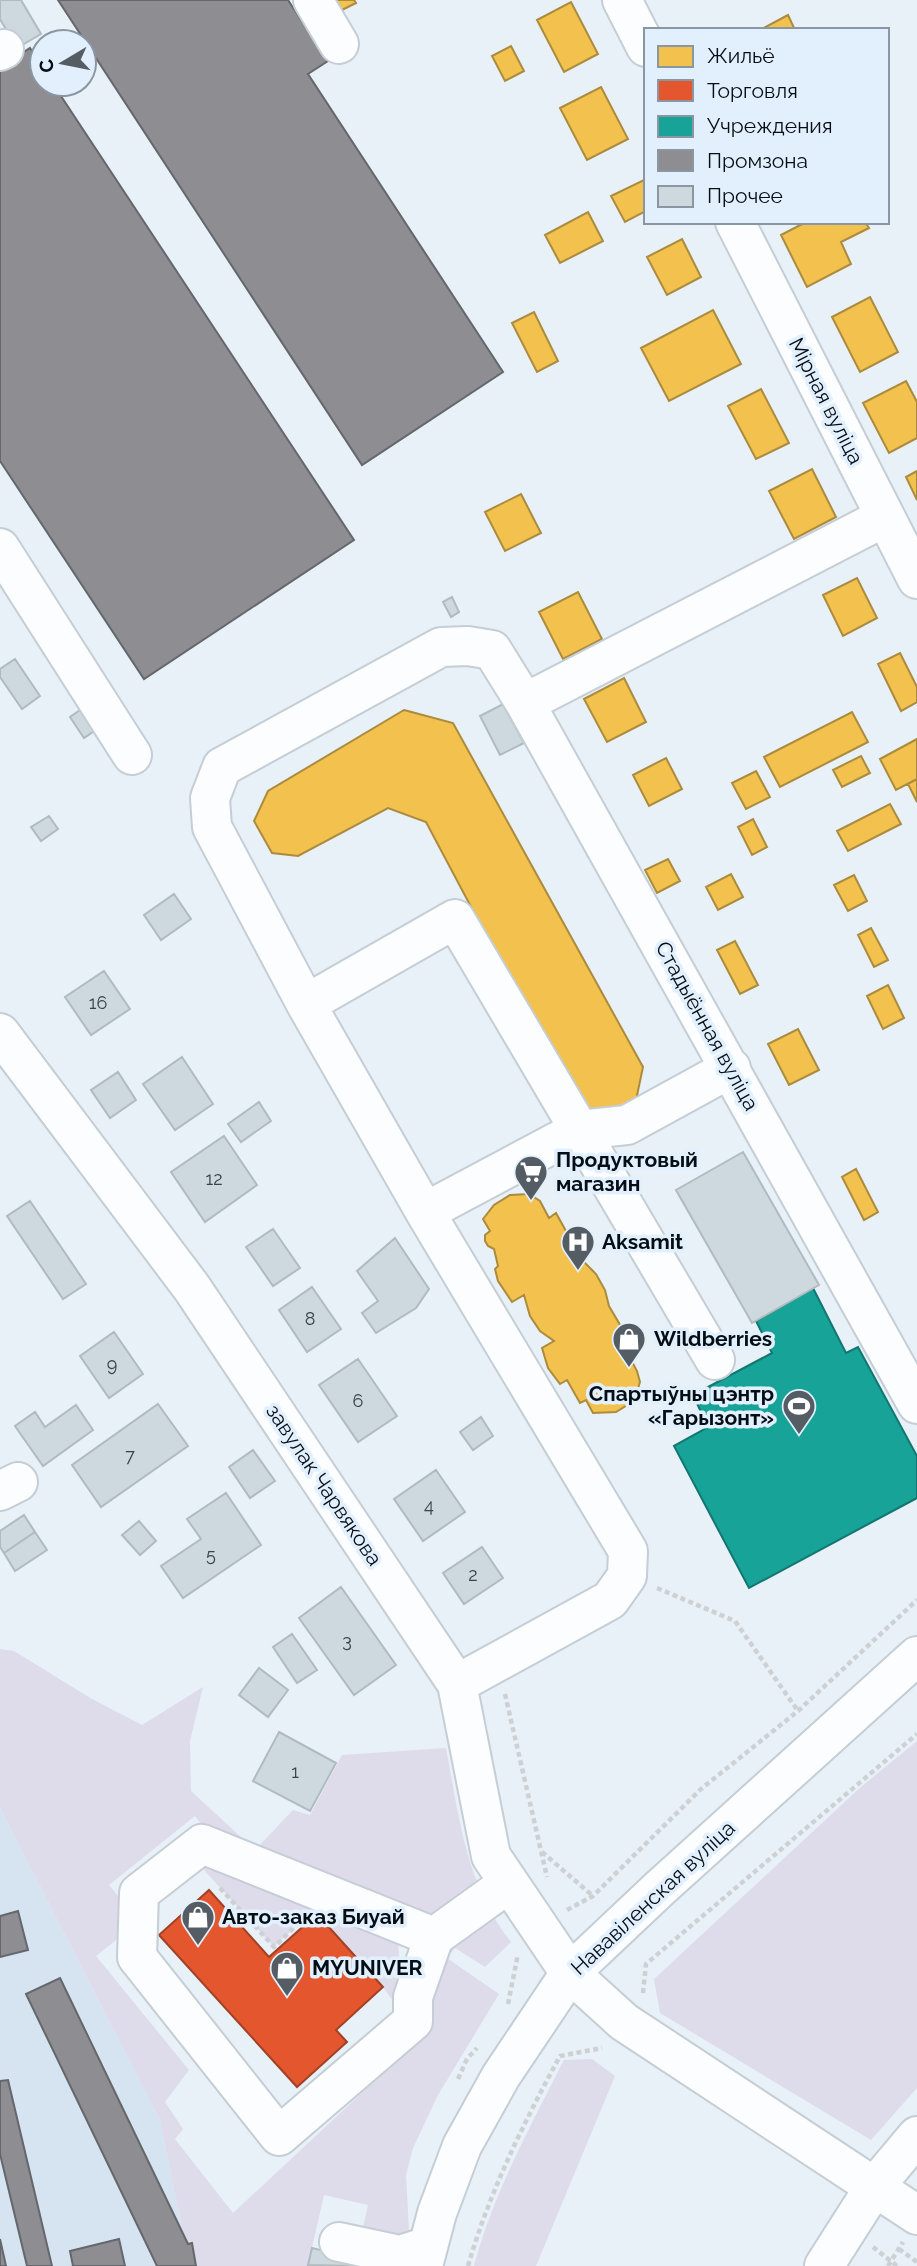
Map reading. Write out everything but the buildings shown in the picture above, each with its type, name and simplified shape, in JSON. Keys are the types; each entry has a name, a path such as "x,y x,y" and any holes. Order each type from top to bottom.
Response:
{"street":[{"path":"313,0 339,44"},
{"path":"622,0 644,43"},
{"name":"Мірная вуліца","path":"736,224 917,579"},
{"path":"525,703 885,517"},
{"path":"0,548 132,755"},
{"name":"Стадыённая вуліца","path":"306,1004 212,827 210,798 222,767 441,647 468,646 492,650 525,703 731,1068 917,1404"},
{"path":"457,1684 610,1600 627,1576 628,1551 425,1212 306,1004 455,919 715,1360"},
{"name":"завулак Чарвякова","path":"0,1033 192,1288 457,1684 491,1856 570,1973 624,2022 917,2215"},
{"path":"425,1212 579,1130 627,1125 731,1068"},
{"name":"Нававіленская вуліца","path":"426,2256 437,2213 462,2146 501,2076 570,1973 917,1656"},
{"path":"434,1937 202,1844 139,1893 137,1957 279,2136 413,2021 413,1997 434,1937 509,1884"},
{"path":"824,2266 875,2186 917,2136"},
{"path":"339,2242 400,2255 426,2256"}],"path":[{"path":"627,1576 735,1621 799,1711"},
{"path":"565,1911 593,1896 701,1789 799,1711 917,1600"},
{"path":"497,1662 550,1890"},
{"path":"642,1999 646,1964 917,1734"},
{"path":"541,1851 593,1896"},
{"path":"219,1887 274,1947 313,1910"},
{"path":"468,2266 478,2232 518,2139 560,2056 603,2048 611,2053"},
{"path":"846,2231 897,2266"},
{"path":"899,2249 917,2262"}],"shaded area":[{"path":"0,1649 14,1651 92,1699 142,1725 203,1687 190,1741 191,1791 255,1850 293,1810 310,1815 342,1755 446,1748 460,1825 474,1874 496,1920 511,1942 485,1967 455,1948 447,1958 499,1994 438,2095 413,2148 406,2175 409,2231 390,2240 362,2232 368,2205 324,2195 308,2265 312,2266 190,2266 160,2120 0,1808","holes":["195,1816 223,1852 434,1937 424,2035 233,2213 175,2139 183,2129 165,2102 189,2070 96,1956 139,1922 109,1885"]},
{"path":"917,1741 917,2088 871,2140 660,2013 654,1979 862,1786"},
{"path":"0,1808 160,2120 190,2266 0,2266"},
{"path":"214,1861 398,1932 401,2012 383,1987 313,1910 274,1947 203,1869"},
{"path":"592,2059 615,2076 536,2266 474,2266 502,2187 564,2060"}],"place":[{"name":"Продуктовый магазин","path":"531,1202"},
{"name":"Aksamit","path":"578,1272"},
{"name":"Wildberries","path":"629,1369"},
{"name":"Спартыўны цэнтр «Гарызонт»","path":"799,1436"},
{"name":"Авто-заказ Биуай","path":"198,1947"},
{"name":"MYUNIVER","path":"287,1998"}]}
